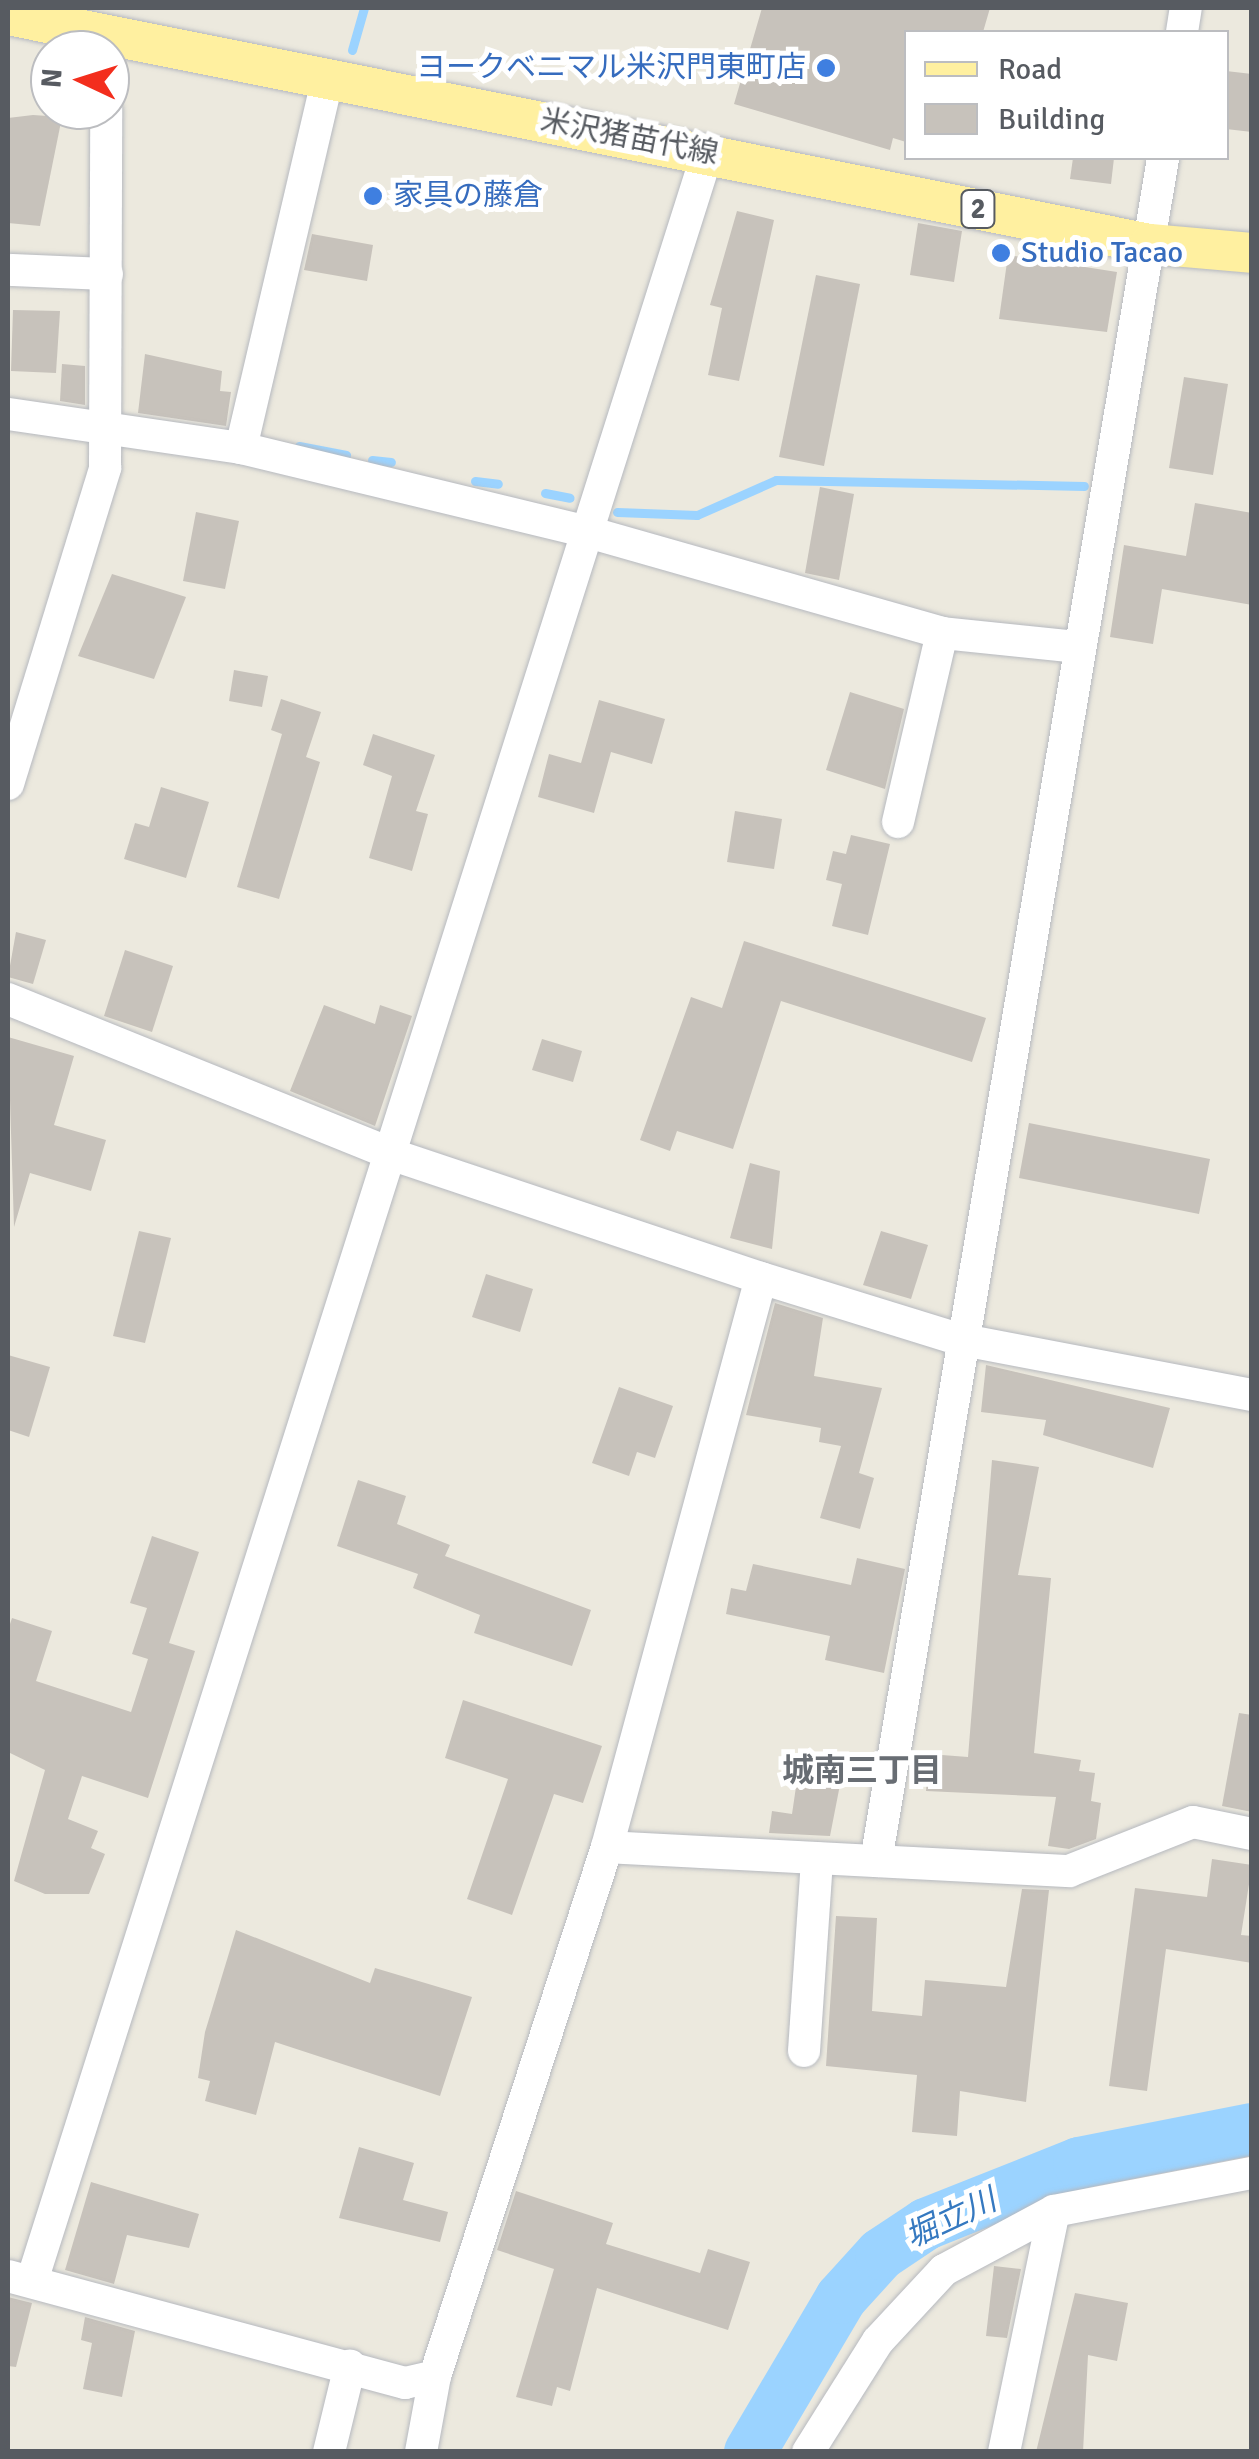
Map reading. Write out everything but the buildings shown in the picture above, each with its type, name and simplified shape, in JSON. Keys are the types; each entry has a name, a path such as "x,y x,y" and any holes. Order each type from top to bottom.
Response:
{"main road":[{"name":"米沢猪苗代線","path":"8,15 106,30"},
{"name":"米沢猪苗代線","path":"130,35 1150,244 1252,253"}],"street":[{"path":"241,448 328,78"},
{"path":"8,784 12,751 110,428 106,130"},
{"path":"435,2376 405,2383 20,2278 396,1156 707,154"},
{"path":"876,1861 958,1338 1163,160"},
{"path":"11,270 108,274"},
{"path":"8,414 241,448 588,532 942,633 1077,648"},
{"path":"898,822 942,633"},
{"path":"8,999 396,1156 761,1278 958,1338 1252,1396"},
{"path":"421,2452 435,2376 607,1847 761,1278"},
{"path":"607,1847 1069,1870 1193,1822 1252,1834"},
{"path":"804,2052 817,1858"},
{"path":"808,2452 910,2299 1054,2211 1252,2173"},
{"path":"1004,2452 1054,2211"},
{"path":"329,2452 350,2366"}],"waterway":[{"path":"352,50 364,8"},
{"path":"299,446 346,455"},
{"path":"372,460 391,462"},
{"path":"617,512 697,515 776,480 1084,486"},
{"path":"475,481 498,484"},
{"path":"545,493 570,498"},
{"name":"堀立川","path":"750,2452 841,2298 881,2254 926,2224 1079,2163 1252,2129"}],"place":[{"name":"ヨークベニマル米沢門東町店","path":"826,68"},
{"name":"家具の藤倉","path":"373,196"},
{"name":"Studio Tacao","path":"1001,253"}],"district":[{"name":"城南三丁目","path":"862,1771"}]}
